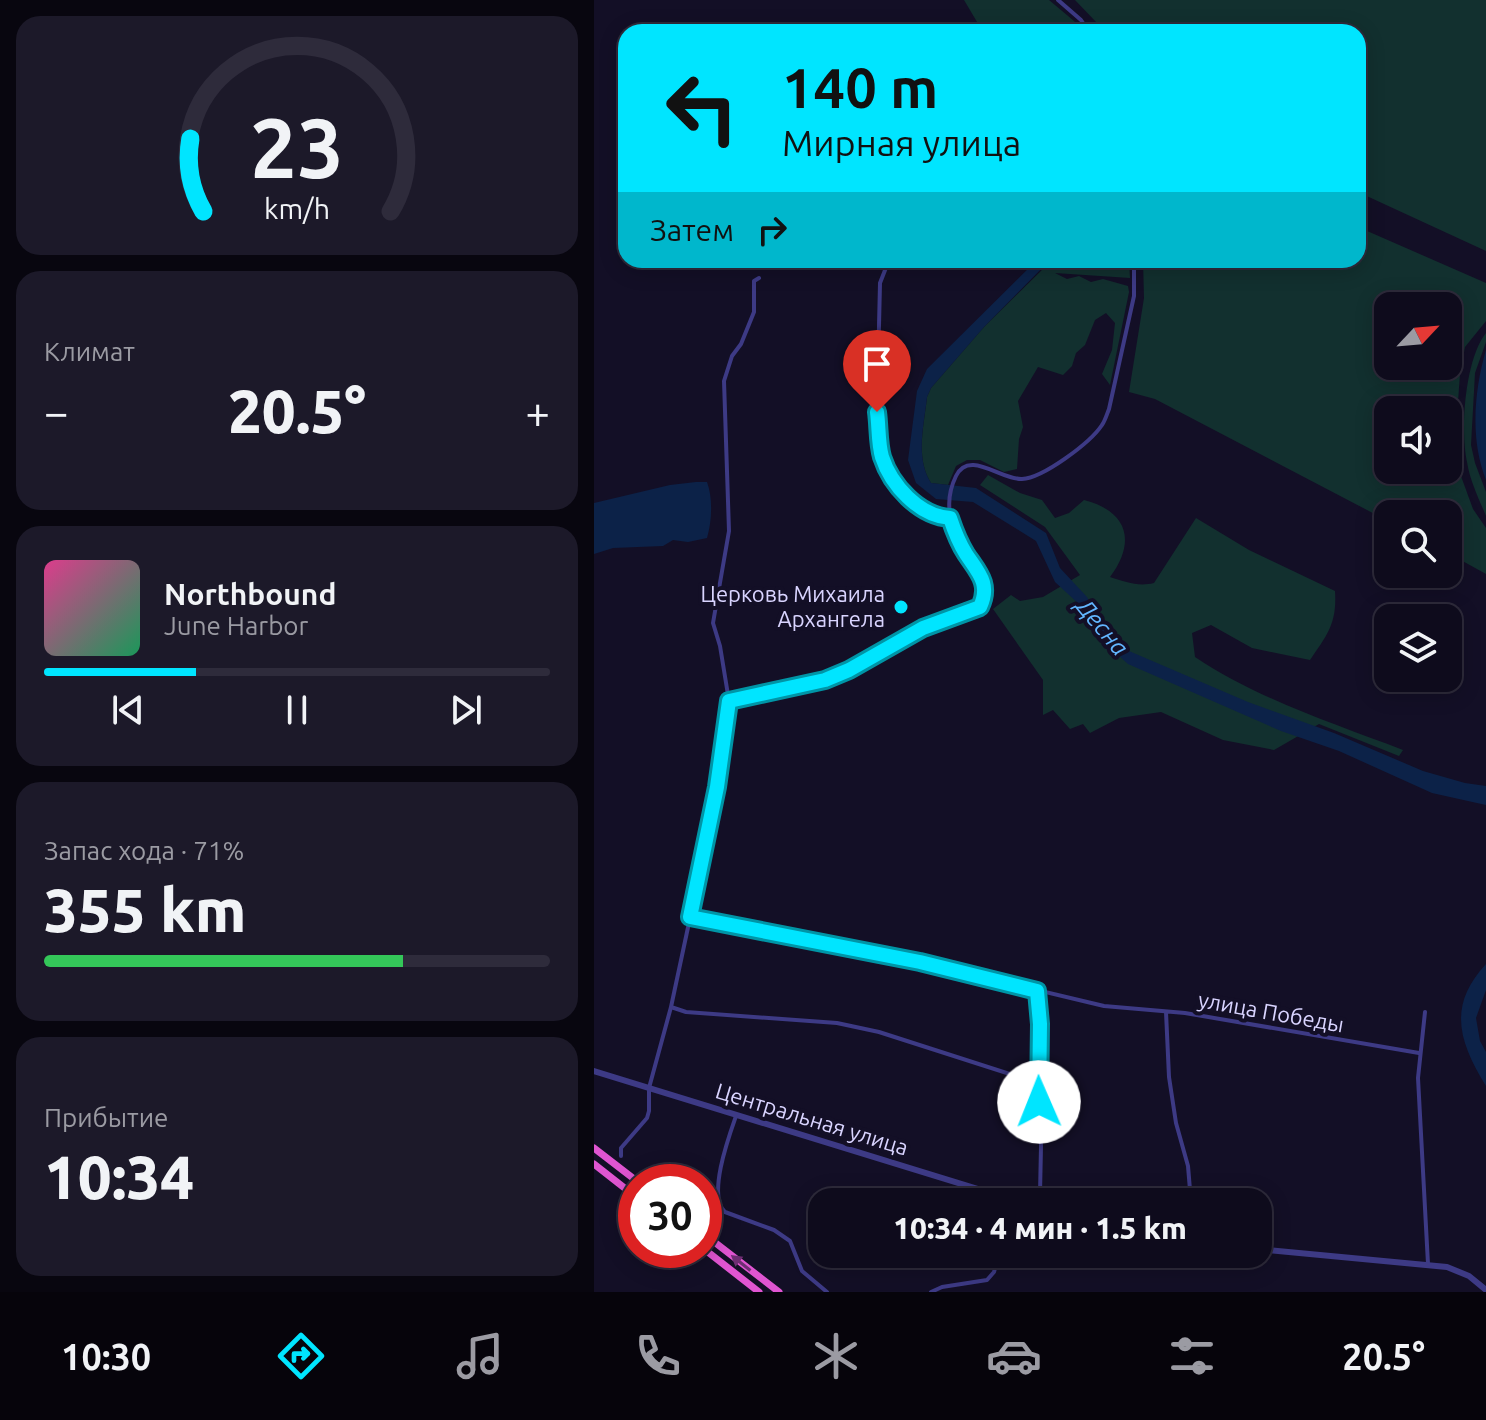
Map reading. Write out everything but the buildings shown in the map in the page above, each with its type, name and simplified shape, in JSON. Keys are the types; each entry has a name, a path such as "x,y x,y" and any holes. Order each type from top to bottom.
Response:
{"highway":[{"path":"594,1148 618,1167"},
{"path":"594,1164 618,1183"},
{"path":"722,1248 779,1292"},
{"path":"722,1263 759,1292"}],"street":[{"path":"1058,0 1084,24"},
{"path":"886,268 880,283 877,412 881,454 903,493 925,510 950,518"},
{"path":"729,701 825,680 849,670 923,628 980,607 985,597 981,573 959,540 950,518 949,502 956,475 969,465 977,464 1012,479 1026,479 1080,446 1103,424 1134,296 1134,268"},
{"path":"621,1156 621,1148 647,1118 649,1088 671,1007 717,787 729,701 713,623 729,531 724,381 732,356 741,344 754,312 754,281 759,278"},
{"path":"690,917 920,962 1104,1006 1166,1012"},
{"path":"1037,991 1040,1024 1040,1188"},
{"path":"671,1007 686,1012 837,1023 879,1032 1038,1083"},
{"name":"улица Победы","path":"1190,1188 1169,1077 1166,1012 1419,1053"},
{"path":"1425,1012 1418,1078 1428,1264"},
{"name":"Центральная улица","path":"594,1071 970,1188"},
{"path":"736,1116 721,1169 717,1199 719,1207 774,1230 790,1241 802,1271 827,1292"},
{"path":"1272,1250 1428,1264 1462,1272 1486,1290"},
{"path":"931,1292 942,1287 987,1280 995,1268"}],"green space":[{"path":"964,0 1049,0 1077,24 978,24"},
{"path":"1075,0 1486,0 1486,251 1366,196 1366,24 1098,24"},
{"path":"1366,230 1486,283 1486,321 1465,347 1462,363 1462,292 1374,292 1374,380 1460,380 1458,396 1374,396 1374,484 1462,484 1462,479 1473,509 1486,528 1486,574 1462,561 1462,500 1374,500 1374,514 1155,399 1129,392 1144,298 1143,268 1366,268"},
{"path":"1044,268 1129,268 1130,278 1055,273 1067,279 1079,276 1091,282 1103,279 1128,286 1110,385 1102,374 1112,350 1115,323 1106,313 1095,320 1085,345 1076,353 1072,366 1063,375 1038,367 1018,401 1023,427 1017,469 1004,472 980,460 967,460 956,466 948,485 931,483 922,452 927,397 931,388 984,327"},
{"path":"1486,333 1475,373 1471,445 1486,492 1486,516 1468,469 1464,414 1473,360"},
{"path":"988,475 1020,493 1042,500 1055,518 1069,513 1084,500 1110,512 1123,529 1125,540 1118,564 1110,577 1137,584 1154,583 1196,518 1249,550 1335,591 1330,628 1310,660 1252,648 1211,625 1192,633 1195,657 1270,698 1403,750 1399,756 1319,724 1274,750 1223,740 1161,712 1119,718 1090,733 1083,724 1070,729 1053,710 1043,715 1043,680 993,609 1011,595 1020,601 1043,597 1080,575 1045,527 980,485"}],"water":[{"name":"Десна","path":"1029,268 1042,268 984,327 931,388 927,397 922,452 931,483 976,488 1046,533 1060,568 1087,597 1104,628 1129,651 1423,771 1486,786 1486,805 1432,793 1128,664 1097,636 1080,605 1055,582 1036,541 973,502 936,499 916,483 908,460 917,391 927,369"},
{"path":"1486,350 1486,480 1478,449 1476,415"},
{"path":"707,482 709,488 711,510 707,538 688,542 673,540 663,546 613,548 594,554 594,503"},
{"path":"1486,964 1486,990 1476,1018 1480,1041 1486,1052 1486,1086 1469,1054 1461,1024 1466,995"}],"place":[{"name":"Церковь Михаила Архангела","path":"901,607"}],"route":[{"path":"877,412 881,454 886,467 903,493 925,510 950,518 966,553 981,573 985,597 980,607 969,613 923,628 849,670 825,680 729,701 717,787 690,917 920,962 1037,991 1040,1024 1039,1102"}]}
